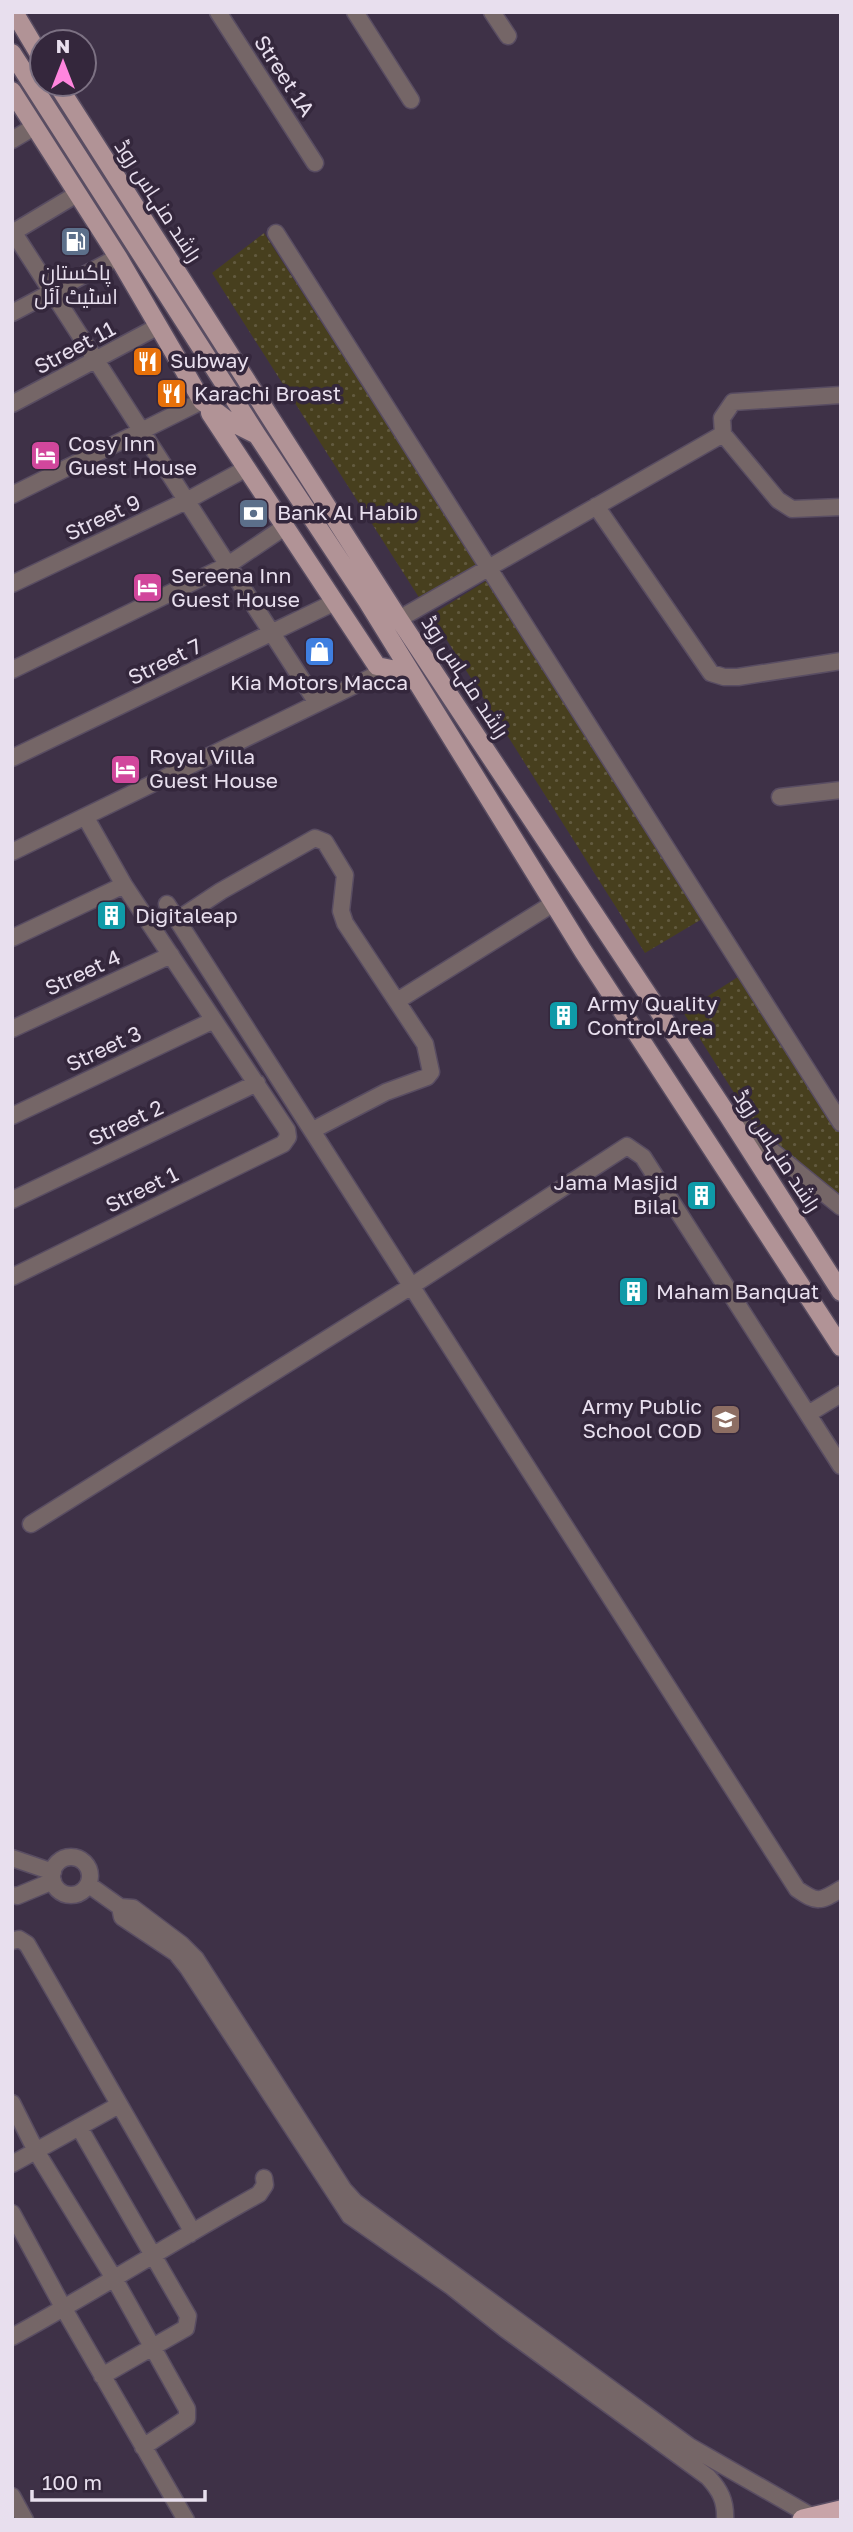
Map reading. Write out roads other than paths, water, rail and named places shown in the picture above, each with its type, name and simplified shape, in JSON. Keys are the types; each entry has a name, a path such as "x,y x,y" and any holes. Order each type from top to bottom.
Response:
{"highway":[{"path":"808,2519 841,2511"}],"main road":[{"path":"14,12 28,36"},
{"name":"راشد منہاس روڈ","path":"12,53 367,601 554,903 841,1347"},
{"path":"12,91 118,257 202,401 377,666 396,670 419,685"},
{"name":"راشد منہاس روڈ","path":"66,98 399,619 727,1114 841,1292"},
{"path":"202,401 227,420 257,435"},
{"path":"282,436 289,461 318,511 314,522"},
{"path":"337,522 335,535 354,567 367,601"}],"street":[{"name":"Street 1A","path":"218,12 315,163"},
{"path":"355,12 411,100"},
{"path":"492,12 508,36"},
{"path":"12,140 34,127"},
{"path":"77,194 13,232 317,704"},
{"path":"276,233 841,1123"},
{"path":"12,313 118,257"},
{"name":"Street 11","path":"12,404 157,327"},
{"path":"841,395 733,402 722,418 723,434 778,500 792,509 841,508"},
{"path":"12,495 202,401"},
{"path":"399,619 723,434"},
{"name":"Street 9","path":"12,584 186,501 247,468"},
{"path":"596,506 711,673 738,677 841,660"},
{"path":"12,670 228,565 286,526"},
{"name":"Street 7","path":"12,758 335,602"},
{"path":"12,852 390,668"},
{"path":"780,797 841,790"},
{"path":"86,818 124,885 257,1083"},
{"path":"177,920 315,838 326,842 345,875 341,911 345,923 425,1044 431,1072 427,1077 386,1092 313,1130"},
{"path":"12,939 124,885"},
{"path":"397,1001 554,903"},
{"path":"167,904 797,1889 813,1900 824,1899 841,1889"},
{"name":"Street 4","path":"12,1029 171,955"},
{"name":"Street 3","path":"12,1116 214,1020"},
{"name":"Street 1","path":"12,1277 283,1144 288,1137 287,1130 257,1083"},
{"name":"Street 2","path":"12,1200 257,1083"},
{"path":"727,1114 841,1207"},
{"path":"31,1524 410,1287 627,1146 643,1157 841,1466"},
{"path":"808,1414 841,1394"},
{"path":"12,1857 52,1877 57,1889 65,1895 74,1896 83,1892 89,1885 91,1876 89,1867 82,1860 64,1858 57,1864 52,1877 14,1899"},
{"path":"89,1885 120,1907 133,1908 181,1944 196,1959 344,2190 355,2202 455,2283 674,2444 712,2470 808,2519"},
{"path":"12,1941 19,1939 27,1944 191,2229 190,2234"},
{"path":"12,2103 36,2151 115,2280 187,2409 187,2418 143,2447"},
{"path":"12,2164 119,2105"},
{"path":"79,2127 188,2316 186,2328 102,2376"},
{"path":"12,2337 115,2280 259,2194 265,2185 264,2178"},
{"path":"12,2213 186,2520"},
{"path":"712,2470 725,2508 725,2520"},
{"path":"12,2496 25,2520"}],"place":[{"name":"پاکستان اسٹیٹ آئل","path":"76,241"},
{"name":"Subway","path":"147,361"},
{"name":"Karachi Broast","path":"171,394"},
{"name":"Cosy Inn Guest House","path":"45,456"},
{"name":"Bank Al Habib","path":"254,513"},
{"name":"Sereena Inn Guest House","path":"148,588"},
{"name":"Kia Motors Macca","path":"319,651"},
{"name":"Royal Villa Guest House","path":"126,769"},
{"name":"Digitaleap","path":"112,916"},
{"name":"Army Quality Control Area","path":"564,1016"},
{"name":"Jama Masjid Bilal","path":"701,1195"},
{"name":"Maham Banquat","path":"633,1292"},
{"name":"Army Public School COD","path":"725,1419"}]}
